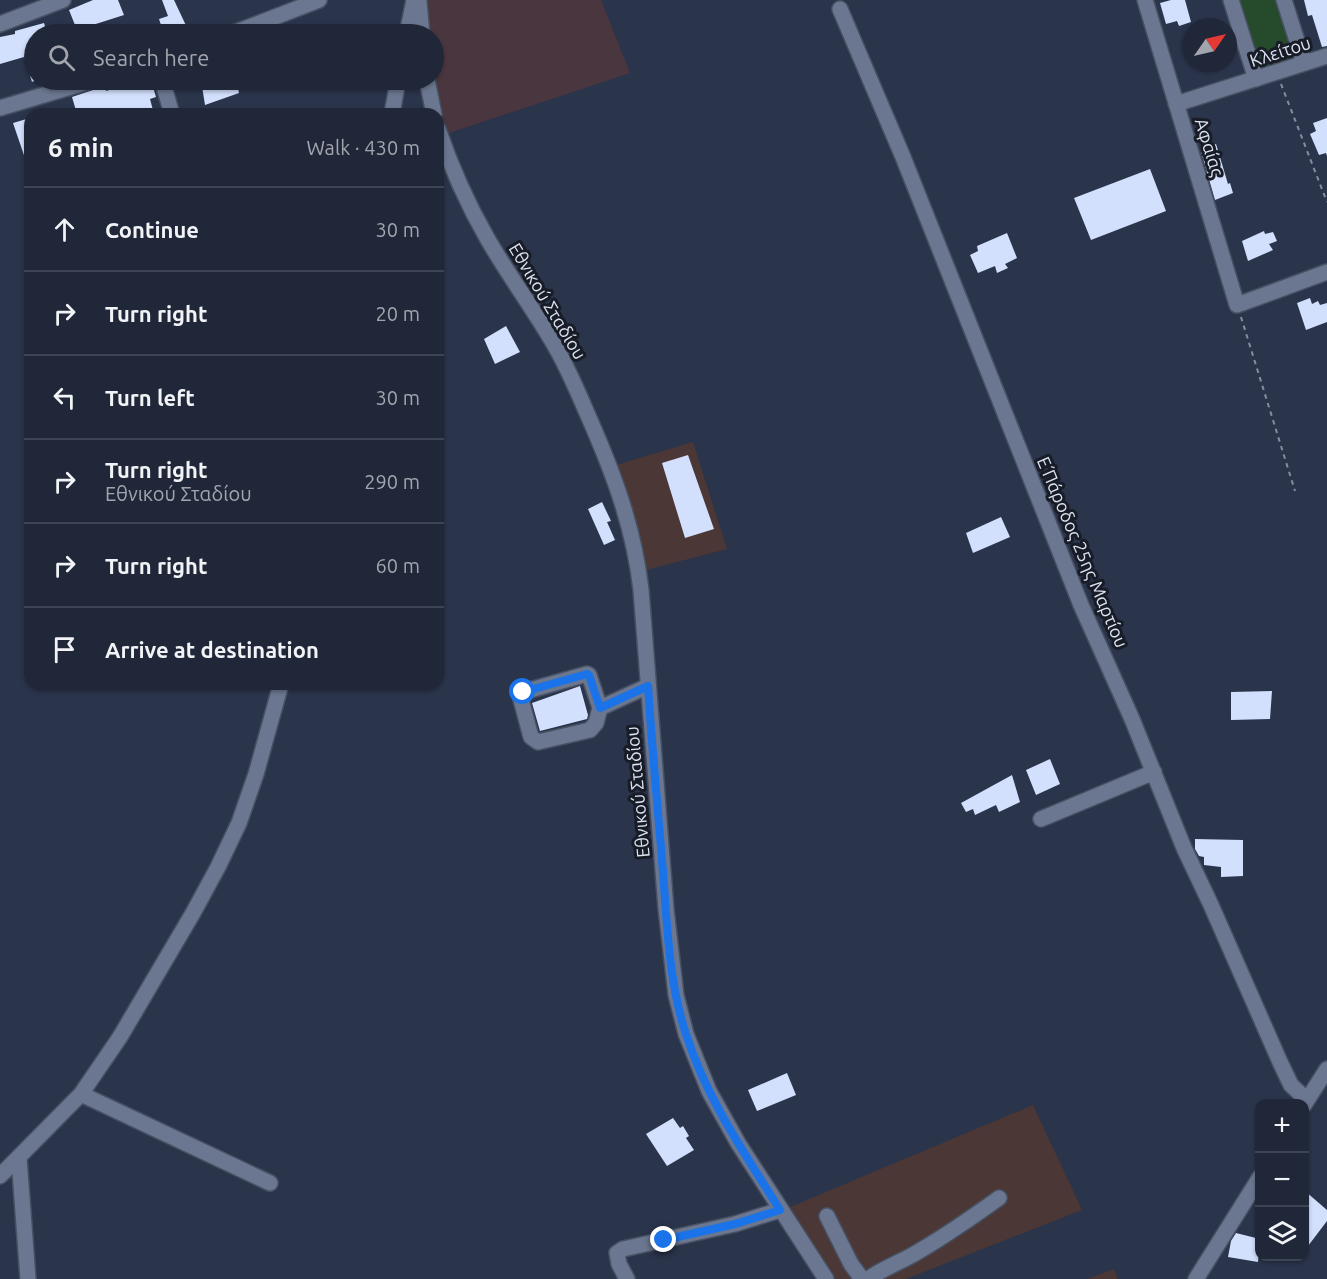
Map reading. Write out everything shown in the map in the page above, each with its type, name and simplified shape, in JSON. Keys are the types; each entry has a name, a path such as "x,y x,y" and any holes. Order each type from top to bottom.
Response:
{"street":[{"path":"0,24 63,0"},
{"path":"257,24 319,0"},
{"path":"409,24 414,0"},
{"path":"420,0 421,24"},
{"name":"Αφαίας","path":"1145,0 1237,305"},
{"path":"1231,0 1256,79"},
{"path":"1284,0 1304,63"},
{"name":"Ε΄ Πάροδος 25ης Μαρτίου","path":"840,9 903,157 1082,605 1184,848 1280,1062 1291,1085 1303,1099"},
{"name":"Κλείτου","path":"1176,104 1327,56"},
{"path":"0,108 60,90"},
{"path":"165,90 170,108"},
{"path":"393,108 396,90"},
{"path":"429,90 433,108"},
{"name":"Εθνικού Σταδίου","path":"444,144 470,207 487,239 555,346 574,382 611,468 637,555 666,909 676,996 686,1034 709,1091 738,1143 825,1278"},
{"path":"1237,305 1327,272"},
{"path":"584,673 589,675 600,708 596,723 590,730 537,742 531,737 520,696 523,692 584,673"},
{"path":"600,708 648,686"},
{"path":"0,1176 81,1094 120,1037 193,914 239,823 256,774 279,690"},
{"path":"1041,819 1154,772"},
{"path":"1308,1099 1327,1069"},
{"path":"81,1094 270,1183"},
{"path":"19,1158 28,1279"},
{"path":"1196,1279 1255,1185"},
{"path":"868,1279 881,1270 919,1252 999,1198"},
{"path":"627,1279 617,1253 623,1249 735,1224 780,1210"},
{"path":"827,1216 850,1264 862,1279"}],"path":[{"path":"1277,73 1327,202"},
{"path":"1237,305 1295,490"}],"shaded area":[{"path":"422,0 601,0 630,73 446,134 444,108 439,108 435,90 444,90 444,24 425,24"},
{"path":"693,442 727,549 639,572 613,466"},
{"path":"1033,1105 1082,1210 906,1279 828,1279 783,1210"},
{"path":"1114,1269 1118,1279 1087,1279"}],"green space":[{"path":"1235,0 1281,0 1299,57 1257,70"}],"building":[{"path":"93,0 118,0 124,15 96,24 75,24 69,10"},
{"path":"162,0 174,0 185,24 161,24 159,19 168,16"},
{"path":"1185,0 1190,18 1183,18 1183,25 1179,26 1177,21 1166,24 1160,3"},
{"path":"1304,0 1327,0 1327,46 1322,47 1312,15 1308,16"},
{"path":"24,29 24,57 0,64 0,37 15,34 15,31"},
{"path":"93,90 154,90 156,97 150,99 152,108 75,108 72,97"},
{"path":"203,90 238,90 239,93 205,105"},
{"path":"1327,118 1327,156 1326,153 1319,155 1310,134 1316,131 1313,123"},
{"path":"24,120 24,155 13,123"},
{"path":"1210,144 1211,146 1216,144 1233,193 1215,200 1200,148"},
{"path":"1150,169 1166,211 1091,240 1074,198"},
{"path":"1264,231 1265,234 1273,232 1277,241 1269,244 1273,250 1248,261 1242,241"},
{"path":"1007,233 1017,258 1005,264 1008,268 997,273 995,266 978,273 970,255 978,251 977,246"},
{"path":"1310,298 1312,304 1318,301 1320,305 1327,303 1327,322 1306,330 1297,303"},
{"path":"506,326 520,352 495,364 484,339"},
{"path":"688,455 714,529 685,538 662,463"},
{"path":"602,502 611,521 607,522 615,540 604,545 588,509"},
{"path":"1001,517 1010,537 973,553 966,533"},
{"path":"580,686 588,715 587,719 540,731 532,703"},
{"path":"1272,691 1270,719 1231,720 1231,692"},
{"path":"1050,759 1060,784 1036,795 1026,770"},
{"path":"1012,775 1020,802 999,812 996,805 975,815 973,809 966,812 961,803"},
{"path":"1195,839 1243,840 1243,876 1221,877 1221,867 1204,865 1204,857 1199,856 1195,849"},
{"path":"787,1073 796,1095 757,1111 748,1090"},
{"path":"673,1118 680,1128 683,1126 689,1136 686,1138 694,1150 667,1166 646,1134"},
{"path":"1309,1194 1327,1210 1327,1221 1309,1245"},
{"path":"1236,1233 1255,1238 1255,1261 1258,1262 1228,1257 1231,1241"}],"route":[{"path":"523,692 584,673 589,675 600,708 648,686 666,909 676,996 686,1034 709,1091 780,1210 735,1224 664,1240"}]}
